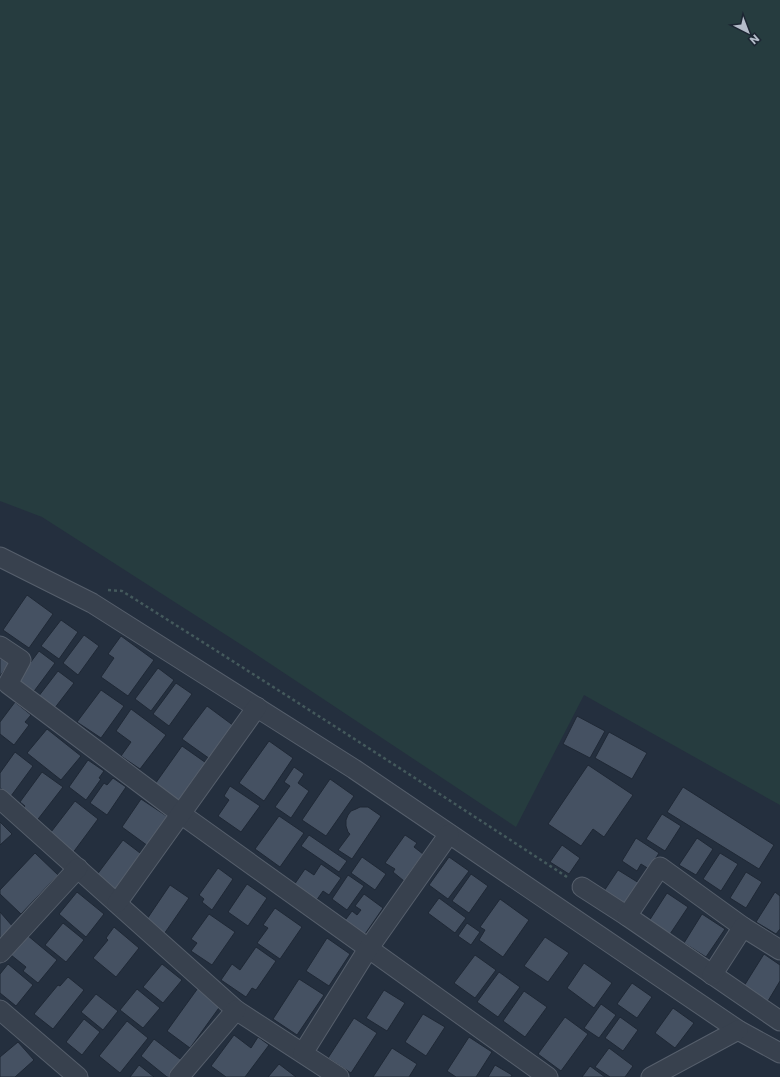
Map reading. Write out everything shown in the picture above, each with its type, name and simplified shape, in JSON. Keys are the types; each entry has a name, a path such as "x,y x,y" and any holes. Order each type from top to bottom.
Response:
{"street":[{"path":"1,559 92,603 257,707 354,769 738,1030 780,1053"},
{"path":"0,646 21,660 8,684 182,814 548,1077"},
{"path":"117,903 257,707"},
{"path":"0,799 236,1010 340,1077"},
{"path":"303,1053 368,949 449,834"},
{"path":"627,916 660,867 743,927 780,950"},
{"path":"0,954 78,868"},
{"path":"582,887 627,916 780,1021"},
{"path":"712,975 743,927"},
{"path":"179,1077 236,1010"},
{"path":"2,1016 78,1077"},
{"path":"651,1077 738,1030"}],"path":[{"path":"107,590 122,591 443,796 582,887"}],"green space":[{"path":"0,0 780,0 780,805 584,695 516,827 248,649 42,517 0,501"}],"building":[{"path":"27,595 53,614 29,648 3,630"},
{"path":"61,620 78,632 59,659 41,646"},
{"path":"84,635 99,646 78,675 63,663"},
{"path":"121,636 154,660 128,696 101,677 114,658 108,654"},
{"path":"39,651 55,663 32,694 16,682"},
{"path":"0,653 11,661 0,676"},
{"path":"158,668 174,680 151,711 135,699"},
{"path":"58,671 74,683 54,709 38,697"},
{"path":"176,683 192,694 169,726 153,714"},
{"path":"101,690 124,706 101,738 77,722"},
{"path":"15,702 31,715 25,722 29,725 14,745 0,734 0,722"},
{"path":"207,706 234,726 210,759 182,739"},
{"path":"131,709 166,735 140,769 121,756 131,742 116,731"},
{"path":"577,716 605,731 590,758 563,744"},
{"path":"47,729 81,756 61,780 27,753"},
{"path":"609,732 647,753 632,779 595,758"},
{"path":"269,741 293,758 264,801 239,783"},
{"path":"182,746 209,765 181,803 155,784"},
{"path":"15,752 33,766 11,796 0,788 0,773"},
{"path":"88,760 104,771 99,778 101,779 86,800 69,787"},
{"path":"588,765 633,795 604,837 593,829 581,846 548,824"},
{"path":"294,767 304,774 298,783 309,791 291,818 275,807 290,786 284,782"},
{"path":"42,772 63,787 35,823 20,812 25,806 20,802"},
{"path":"113,778 126,787 107,815 90,803 104,783 107,785"},
{"path":"330,779 354,796 326,836 302,820"},
{"path":"230,786 260,806 241,832 218,816 229,800 224,796"},
{"path":"683,787 774,845 759,869 667,812"},
{"path":"141,799 168,817 148,846 122,827"},
{"path":"75,801 98,819 72,854 48,836"},
{"path":"360,807 368,807 381,816 352,859 338,850 350,834 346,826 348,815 351,811"},
{"path":"662,814 681,826 665,851 646,839"},
{"path":"279,816 304,833 280,867 255,849"},
{"path":"0,822 12,834 0,845"},
{"path":"309,835 347,861 339,872 301,846"},
{"path":"405,835 417,843 414,847 423,854 404,881 393,872 395,869 385,863"},
{"path":"636,838 659,853 649,869 641,864 637,871 622,861"},
{"path":"697,838 713,849 696,875 679,865"},
{"path":"123,840 144,856 117,891 96,876"},
{"path":"562,845 580,858 569,874 550,862"},
{"path":"35,853 58,875 21,914 0,894 0,890"},
{"path":"720,853 738,864 721,891 703,879"},
{"path":"362,857 386,874 375,890 351,873"},
{"path":"449,857 469,871 448,899 429,885"},
{"path":"321,864 341,878 329,895 323,891 316,901 294,885 305,869 314,875"},
{"path":"218,868 233,879 212,910 202,902 204,899 199,895"},
{"path":"618,870 639,883 623,908 602,894"},
{"path":"746,872 762,882 746,908 730,898"},
{"path":"471,874 488,886 469,913 452,901"},
{"path":"348,875 364,886 347,910 332,899"},
{"path":"247,884 267,898 248,926 228,912"},
{"path":"170,885 189,898 164,934 145,922"},
{"path":"77,892 104,914 86,937 59,914"},
{"path":"775,892 780,896 780,929 776,934 756,922"},
{"path":"667,893 688,907 670,934 649,921"},
{"path":"364,894 383,908 363,937 343,923 352,911 357,915 361,910 355,906"},
{"path":"439,898 466,918 455,933 428,913"},
{"path":"500,899 529,920 503,957 479,940 485,930 480,927"},
{"path":"275,908 302,927 280,959 257,943 268,928 263,925"},
{"path":"0,912 14,928 0,940"},
{"path":"209,914 235,932 212,965 191,951 197,943 191,939"},
{"path":"702,914 725,929 706,957 684,943"},
{"path":"63,923 84,940 66,962 45,945"},
{"path":"467,923 480,932 471,945 458,936"},
{"path":"114,927 139,948 116,977 93,958 108,940 106,938"},
{"path":"27,935 57,960 38,983 23,971 26,967 11,955"},
{"path":"545,937 569,953 548,982 524,966"},
{"path":"327,938 350,954 329,986 306,971"},
{"path":"256,947 276,961 256,990 252,988 246,997 221,980 232,964 240,970"},
{"path":"764,954 780,965 780,981 768,1001 744,986"},
{"path":"475,955 496,970 475,998 454,983"},
{"path":"584,963 612,983 594,1008 567,988"},
{"path":"8,964 33,985 16,1006 0,993 0,974"},
{"path":"162,964 182,980 163,1003 143,987"},
{"path":"499,972 520,987 498,1017 477,1002"},
{"path":"68,977 84,990 53,1029 34,1014 58,985 60,986"},
{"path":"299,979 324,995 297,1035 273,1019"},
{"path":"632,983 652,997 637,1018 617,1004"},
{"path":"198,988 221,1005 190,1048 167,1031"},
{"path":"137,989 160,1008 143,1028 120,1010"},
{"path":"384,990 405,1003 387,1031 366,1018"},
{"path":"524,991 547,1007 525,1037 503,1021"},
{"path":"96,994 118,1011 103,1030 81,1012"},
{"path":"601,1004 616,1015 599,1038 584,1028"},
{"path":"673,1008 694,1023 675,1048 655,1033"},
{"path":"423,1014 445,1027 426,1056 405,1042"},
{"path":"565,1017 588,1034 561,1071 538,1054"},
{"path":"620,1017 638,1030 623,1051 605,1038"},
{"path":"354,1018 377,1033 351,1073 328,1058"},
{"path":"84,1019 100,1032 82,1055 66,1042"},
{"path":"127,1021 148,1038 120,1073 99,1056"},
{"path":"234,1035 251,1048 258,1037 269,1045 245,1077 226,1077 211,1066"},
{"path":"469,1037 492,1052 476,1077 456,1077 447,1071"},
{"path":"154,1039 184,1062 172,1077 167,1077 141,1056"},
{"path":"18,1042 34,1060 15,1077 0,1077 0,1057"},
{"path":"392,1048 417,1064 409,1077 373,1077"},
{"path":"609,1048 633,1066 625,1077 610,1077 595,1067"},
{"path":"279,1064 296,1077 268,1077"},
{"path":"139,1065 154,1077 130,1077"},
{"path":"495,1065 512,1075 511,1077 488,1077"},
{"path":"590,1066 605,1077 582,1077"}]}
